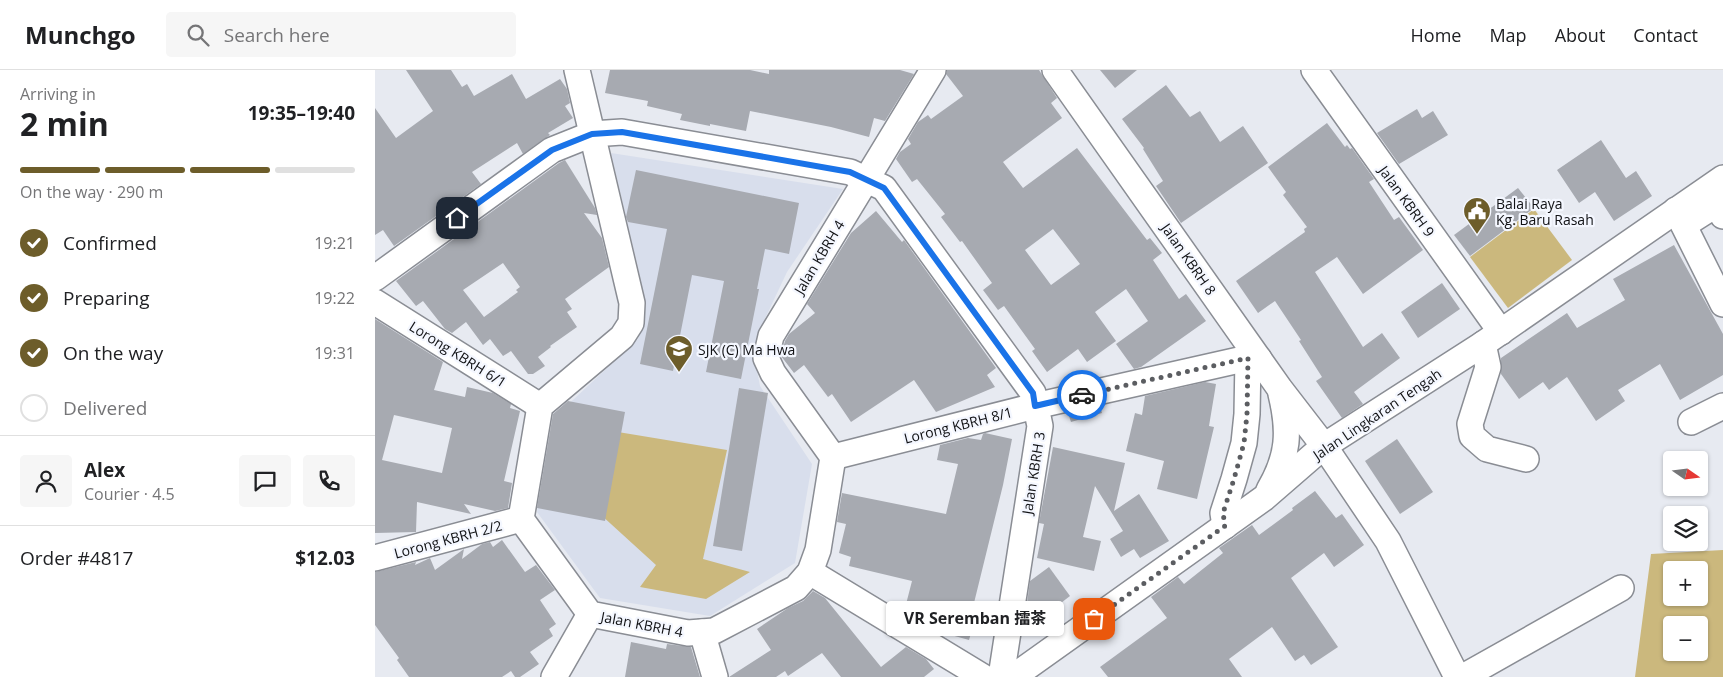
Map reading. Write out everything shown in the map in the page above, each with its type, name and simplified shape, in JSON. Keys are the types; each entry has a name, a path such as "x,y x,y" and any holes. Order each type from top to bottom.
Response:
{"street":[{"path":"521,519 540,406 623,337 631,323 632,303 577,70"},
{"name":"Jalan KBRH 4","path":"521,519 590,614 688,633 714,631 796,588 810,572 817,550 833,457 773,373 766,358 771,336 933,70"},
{"name":"Jalan KBRH 8","path":"1055,70 1254,358 1324,446 1388,541 1457,677"},
{"name":"Jalan KBRH 9","path":"1314,70 1492,338"},
{"name":"Jalan KBRH 3","path":"375,278 552,150 592,134 622,132 850,172 884,188 1033,393 1040,426 1001,677"},
{"name":"Jalan Lingkaran Tengah","path":"1013,677 1264,498 1324,446 1680,218 1723,178"},
{"path":"1723,216 1717,204 1680,218 1723,304"},
{"name":"Lorong KBRH 6/1","path":"375,302 540,406"},
{"path":"1492,338 1489,367 1470,424 1472,436 1487,448 1527,459"},
{"path":"1225,526 1223,513 1244,443 1254,358"},
{"name":"Lorong KBRH 8/1","path":"833,457 1035,406 1254,358"},
{"path":"1264,498 1279,473 1287,446 1287,417 1280,389"},
{"path":"1691,422 1723,406"},
{"name":"Lorong KBRH 2/2","path":"375,558 521,519"},
{"path":"810,572 983,677"},
{"path":"1463,677 1621,588"},
{"path":"554,677 590,614"},
{"path":"703,632 715,677"}],"shaded area":[{"name":"SJK (C) Ma Hwa","path":"611,153 843,189 787,272 762,325 755,360 760,386 812,464 795,563 710,616 600,598 537,512 558,414 638,339 645,311 639,272"},
{"path":"1534,209 1572,260 1508,308 1470,257"},
{"path":"618,432 727,450 703,559 750,572 706,599 640,587 656,565 600,514"},
{"path":"1723,550 1723,677 1635,677 1651,554"}],"building":[{"path":"406,70 451,70 462,87 467,84 474,96 512,74 526,99 560,79 567,89 570,103 565,106 573,118 548,133 550,135 523,154 517,143 472,172 481,184 394,246 383,230 375,235 375,108 396,138 433,111"},
{"path":"610,70 750,70 769,74 769,70 900,70 914,74 885,121 874,118 869,137 831,127 750,111 746,131 680,120 682,114 647,106 648,101 605,93"},
{"path":"947,70 1039,70 1057,98 1051,103 1062,118 1003,162 1023,188 1077,148 1147,240 1150,238 1162,253 1153,260 1179,299 1186,294 1206,321 1141,367 1134,369 1116,344 1148,321 1126,289 1095,312 1116,341 1087,362 1078,349 1047,372 1032,351 1035,349 1004,306 998,310 983,290 992,283 962,241 960,242 941,217 945,214 917,179 912,182 896,159 900,152 911,144 908,139 918,122 928,115 931,119 963,96 946,74","holes":["1053,229 1080,264 1051,285 1025,250"]},
{"path":"1100,70 1137,70 1115,88"},
{"path":"1166,85 1190,117 1200,111 1220,142 1243,126 1268,163 1181,223 1156,186 1163,181 1144,148 1122,119"},
{"path":"1417,109 1422,118 1433,111 1448,135 1399,164 1377,133"},
{"path":"1327,123 1345,147 1347,145 1350,149 1352,148 1374,179 1369,182 1394,220 1399,217 1423,250 1363,294 1337,257 1315,272 1363,347 1382,333 1400,358 1354,392 1363,404 1342,418 1316,381 1322,377 1299,341 1301,340 1275,301 1258,313 1236,281 1305,232 1304,229 1307,227 1283,195 1286,192 1268,167"},
{"path":"1601,140 1626,178 1636,171 1652,196 1614,221 1595,192 1579,203 1557,170"},
{"path":"565,160 595,208 597,215 584,213 602,238 609,267 565,299 572,309 567,312 577,327 538,357 545,366 533,374 528,374 511,351 503,356 490,339 483,345 466,322 452,333 445,329 423,301 416,306 396,281","holes":["503,263 520,287 516,290 518,292 484,317 463,290"]},
{"path":"636,170 799,203 789,254 765,249 741,379 706,372 724,281 692,275 673,371 640,364 667,229 628,222 626,217"},
{"path":"1518,188 1534,208 1470,256 1454,235"},
{"path":"876,211 902,242 904,240 996,368 987,375 995,387 936,412 914,380 851,422 832,394 828,397 804,365 794,373 781,356 789,334 815,313 807,304 851,233"},
{"path":"1674,245 1723,334 1723,375 1680,400 1660,364 1618,390 1625,401 1596,421 1567,377 1549,390 1543,382 1519,399 1501,374 1501,358 1567,313 1577,328 1625,300 1613,279"},
{"path":"1442,283 1460,309 1418,338 1401,312"},
{"path":"375,319 443,362 434,390 465,397 467,387 493,393 511,404 510,408 520,411 504,481 512,483 508,508 495,511 464,504 471,514 417,502 416,532 375,533","holes":["394,415 452,428 442,473 382,460"]},
{"path":"1205,382 1216,384 1209,426 1214,427 1197,499 1157,489 1164,461 1126,451 1135,413 1142,415 1145,396"},
{"path":"739,388 768,393 742,551 713,546"},
{"path":"568,401 625,412 605,521 537,508 553,414"},
{"path":"1100,406 1102,413 1071,422 1068,413"},
{"path":"985,433 1012,439 1003,485 973,607 978,609 969,640 933,630 904,612 912,581 849,566 851,557 839,553 846,524 837,522 842,493 946,514 958,464 937,460 940,445 968,438 981,440"},
{"path":"1397,439 1433,492 1400,514 1365,461"},
{"path":"1053,447 1125,463 1114,511 1139,494 1169,541 1140,558 1134,549 1121,557 1110,539 1123,531 1095,486 1083,537 1101,541 1094,571 1037,558 1044,524 1039,523"},
{"path":"1315,491 1336,518 1342,514 1364,545 1334,567 1324,553 1291,578 1338,647 1311,665 1304,655 1295,661 1272,627 1229,659 1242,677 1108,677 1100,667 1167,618 1151,597 1178,577 1184,584 1223,553 1219,548 1252,525 1259,535"},
{"path":"502,540 525,572 536,565 555,590 540,600 556,624 549,629 553,636 530,652 539,664 520,677 515,677 511,671 502,677 409,677 397,660 399,658 375,625 375,572 416,562 415,565 430,558 435,570 464,549 462,559 482,544 490,542 493,547"},
{"path":"1049,567 1070,596 1031,626 1025,618 1030,581"},
{"path":"813,591 825,598 881,667 906,647 926,659 934,669 924,677 841,677 822,653 788,676 785,671 776,677 729,677 771,650 757,629 788,608 803,601"},
{"path":"631,642 666,649 667,644 691,647 700,677 625,677"}],"way so far":[{"path":"1082,395 1248,358 1247,414 1244,443 1223,513 1225,526 1094,619"}],"place":[{"name":"Balai Raya Kg. Baru Rasah","path":"1477,235"},
{"name":"SJK (C) Ma Hwa","path":"679,373"},
{"name":"VR Seremban 擂茶","path":"1094,619"}],"route":[{"path":"457,218 552,150 592,134 622,132 850,172 884,188 1033,393 1035,406 1082,395"}]}
